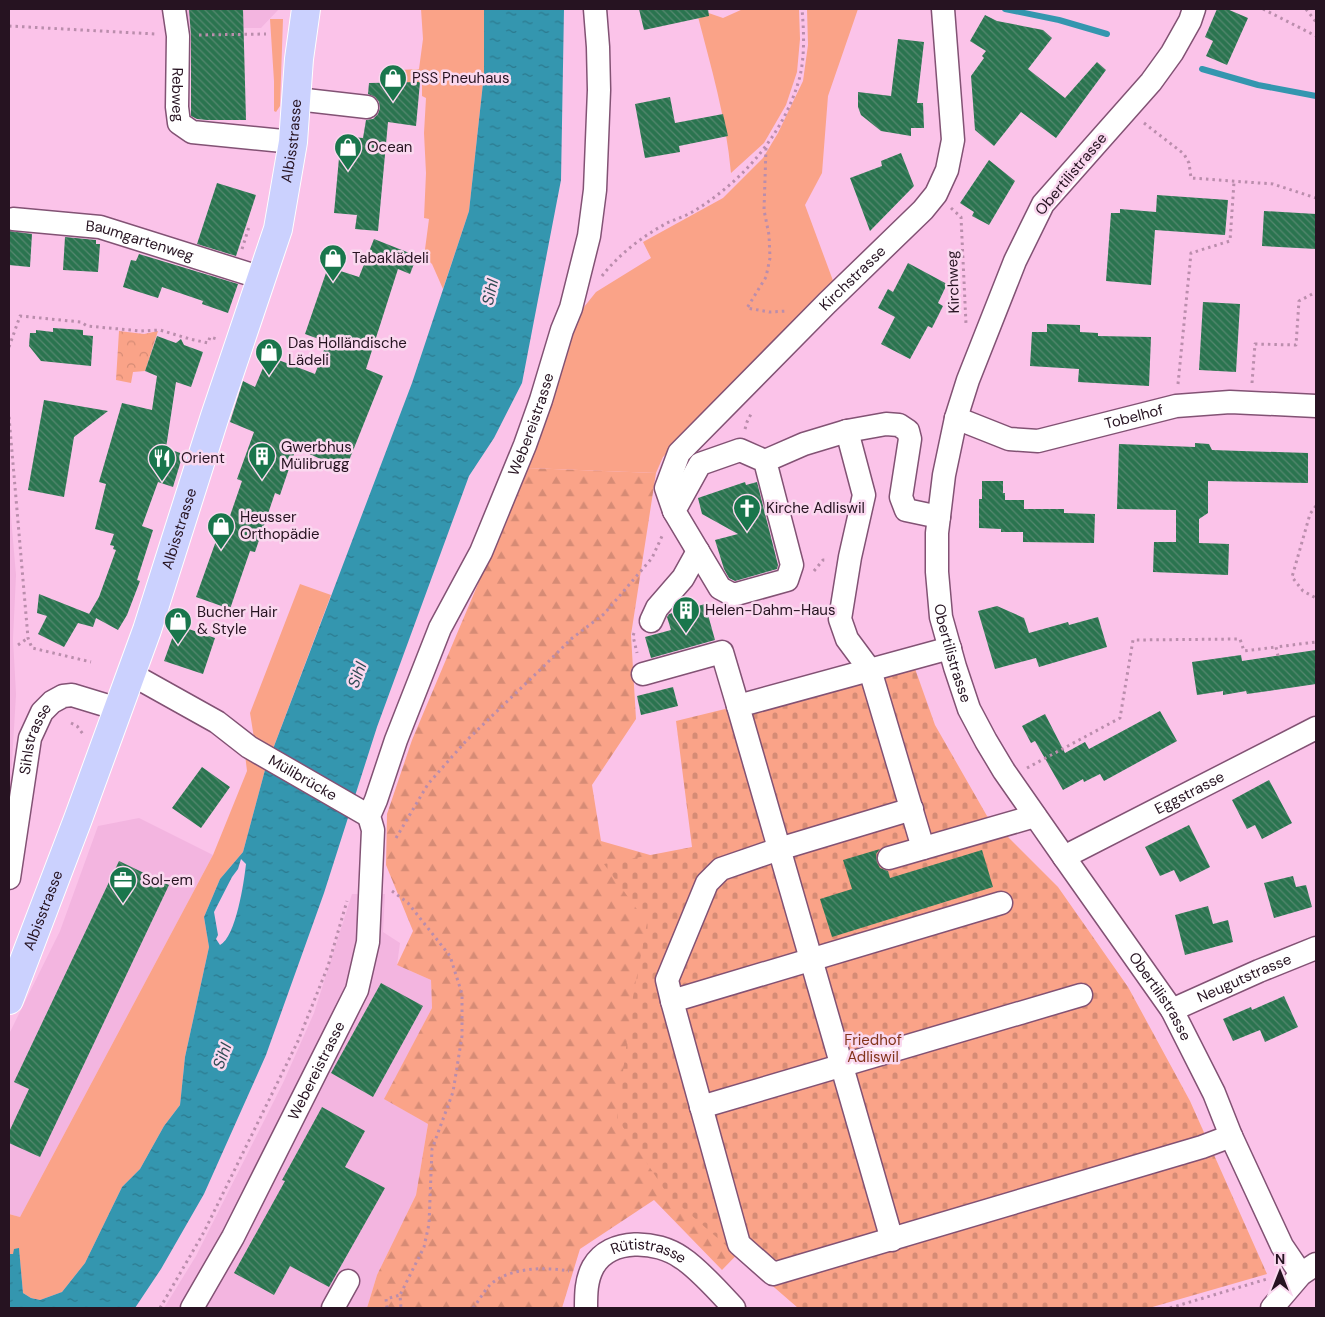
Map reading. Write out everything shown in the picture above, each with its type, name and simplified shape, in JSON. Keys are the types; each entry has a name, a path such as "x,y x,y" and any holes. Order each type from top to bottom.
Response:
{"main road":[{"name":"Albisstrasse","path":"292,9 299,59"},
{"name":"Albisstrasse","path":"9,1000 16,964 44,908 131,674 278,229 293,142 299,59 306,9"}],"street":[{"name":"Rebweg","path":"174,9 178,36 176,107 179,123 192,132 293,142"},
{"name":"Webereistrasse","path":"192,1308 232,1237 357,990 368,942 373,830 363,813 376,800 396,740 440,628 481,552 525,445 562,330 571,308 589,236 595,190 599,90 595,9"},
{"name":"Kirchstrasse","path":"674,511 666,488 679,453 827,303 923,210 936,194 947,170 953,140 943,9"},
{"name":"Obertilistrasse","path":"1194,9 1190,21 1172,53 1151,82 1043,204 1018,253 993,313 956,418 944,475 939,517 937,572 941,617 969,708 999,763 1172,1010 1214,1093 1231,1136 1282,1246 1309,1269"},
{"path":"297,99 367,107"},
{"name":"Baumgartenweg","path":"13,219 100,227 262,278"},
{"name":"Tobelhof","path":"956,418 1010,439 1038,441 1176,406 1230,402 1316,406"},
{"path":"766,460 792,565 787,580 734,595 720,588 674,511 700,464 740,450 766,460 804,444 847,431 886,424 899,425 908,431 910,439 901,497 906,510 939,517"},
{"path":"847,431 864,495 850,557 840,620 847,639 870,670 923,848"},
{"path":"651,621 657,608 683,578 698,551"},
{"path":"738,706 950,648"},
{"path":"643,674 722,652 892,1240"},
{"name":"Mülibrücke","path":"131,674 217,722 249,747 363,813"},
{"name":"Sihlstrasse","path":"9,878 30,738 42,712 52,702 63,696 72,695 118,708"},
{"name":"Eggstrasse","path":"1064,858 1316,728"},
{"path":"912,809 779,849 721,869 707,883 667,980 739,1244 774,1274 1202,1148 1231,1136"},
{"path":"888,858 1035,816"},
{"path":"672,1001 1001,903"},
{"name":"Neugutstrasse","path":"1172,1010 1316,948"},
{"path":"701,1107 1081,995"},
{"name":"Rütistrasse","path":"586,1308 586,1285 593,1267 604,1254 624,1246 652,1244 681,1257 734,1308"},
{"path":"1272,1308 1309,1269"},
{"path":"333,1308 348,1282"}],"path":[{"path":"598,281 608,268 650,233 694,211 724,189 766,147 785,116 799,80 803,55 802,9"},
{"path":"1263,9 1316,36"},
{"path":"1306,9 1316,22"},
{"path":"9,26 178,36 266,34"},
{"path":"1144,122 1184,154 1189,163 1190,178 1273,184 1316,198"},
{"path":"766,147 764,210 769,235 770,258 766,277 746,308 769,312 788,311"},
{"path":"1176,406 1190,253 1230,241 1234,182"},
{"name":"Kirchweg","path":"936,194 962,217 966,332"},
{"path":"235,268 248,227 246,226"},
{"path":"1250,403 1255,344 1296,345 1299,301 1316,292"},
{"path":"9,347 20,316 81,322 87,326 141,331 160,330 208,343 210,336 223,340"},
{"path":"9,418 28,638 32,648 91,662"},
{"path":"1316,506 1310,514 1292,577 1303,591 1316,598"},
{"path":"405,822 428,784 466,741 571,639 604,614 652,558 674,511"},
{"path":"643,674 633,636 637,624 651,621"},
{"path":"18,645 28,638"},
{"path":"1030,767 1120,718 1133,640 1240,639 1244,651 1316,642"},
{"path":"1276,647 1278,656"},
{"path":"387,888 408,903 450,956 462,994 462,1036 453,1092 432,1149 429,1224 424,1246 400,1295 401,1308"},
{"path":"160,1308 204,1232 298,1041 328,966 349,892"},
{"path":"473,1308 491,1283 510,1274 531,1269 566,1270 590,1274"},
{"path":"1170,1308 1309,1269"},
{"path":"387,1308 386,1298 400,1295"}],"shaded area":[{"path":"173,9 279,9 261,28 192,28 180,25"},
{"path":"9,493 16,575 13,639 16,694 9,815"},
{"path":"139,818 213,855 20,1217 9,1214 9,1034 60,931 98,826"},
{"path":"352,894 385,894 383,932 400,943 397,965 431,980 432,1008 385,1099 428,1124 416,1195 377,1275 367,1308 164,1308 196,1256 283,1083 314,1013"}],"green space":[{"path":"421,9 484,9 484,74 469,211 443,289 432,264 424,257 429,219 424,218 426,98 422,96 422,82 400,82 399,70 419,69 423,39"},
{"path":"690,9 697,9 723,18 743,9 799,9 800,39 797,72 786,105 764,143 731,173 726,132 713,73 697,13 691,13"},
{"path":"807,9 858,9 828,96 822,173 805,205 835,286 663,457 656,473 527,468 576,317 596,292 651,258 643,242 723,198 763,158 778,133 803,81 808,45"},
{"path":"270,19 283,19 280,106 276,112 274,111"},
{"path":"119,331 144,334 158,331 145,371 133,372 131,383 116,380"},
{"path":"527,468 656,473 631,635 636,719 592,785 601,841 650,855 760,1231 722,1270 654,1200 580,1249 562,1308 367,1308 377,1275 416,1195 428,1124 384,1099 432,1008 431,980 397,965 413,931 386,865 387,814 412,740"},
{"path":"300,584 331,595 265,770 243,852 220,879 204,917 209,947 185,1057 180,1105 164,1126 140,1169 122,1187 85,1263 62,1292 40,1300 31,1298 23,1293 19,1249 13,1254 9,1254 9,1214 20,1217 213,855 247,771 245,754 254,738 250,713"},
{"name":"Friedhof Adliswil","path":"913,663 935,725 987,816 1058,887 1128,987 1190,1101 1267,1274 1149,1308 798,1308 668,1195 617,1118 632,1002 647,923 604,864 692,847 676,721"}],"water":[{"name":"Sihl","path":"484,9 564,9 561,180 522,383 494,438 469,476 377,727 324,893 266,1055 204,1194 161,1269 135,1308 9,1308 9,1254 13,1254 14,1249 19,1248 23,1293 31,1298 40,1300 62,1292 85,1263 122,1187 140,1169 164,1126 180,1105 185,1057 209,947 204,917 220,879 243,852 265,770 412,383 469,211 484,74","holes":["241,859 246,864 235,921 231,932 220,945 216,939 218,935 214,912 238,869"]}],"building":[{"path":"189,9 243,9 246,120 207,120 191,116"},
{"path":"639,9 708,9 709,16 644,30"},
{"path":"1217,9 1227,9 1248,18 1227,65 1206,56 1213,41 1205,37"},
{"path":"985,15 997,21 1043,30 1052,38 1028,69 1065,98 1097,62 1106,70 1056,138 1021,112 994,146 975,130 971,76 984,58 982,56 986,51 970,41"},
{"path":"898,39 924,42 917,103 923,103 924,128 911,128 911,136 881,131 861,115 858,107 858,92 891,96"},
{"path":"420,82 416,126 388,122 378,231 355,229 357,215 334,213 341,136 363,138 366,120 373,119 378,114 379,102 375,97 368,94 369,83"},
{"path":"670,97 675,123 723,114 728,136 679,146 680,152 645,158 635,104"},
{"path":"901,153 914,186 870,231 850,178 882,166 881,161"},
{"path":"989,160 1015,181 989,225 972,216 974,212 960,203"},
{"path":"217,183 256,195 236,256 197,244"},
{"path":"1157,195 1228,200 1225,235 1155,230 1151,285 1106,281 1111,213 1120,213 1120,209 1156,212"},
{"path":"1264,211 1316,214 1316,249 1262,246"},
{"path":"9,231 32,234 30,267 9,265"},
{"path":"65,237 96,240 96,244 100,244 98,272 63,270"},
{"name":"Gwerbhus Mülibrugg","path":"374,239 417,256 410,274 398,269 366,369 383,376 346,468 296,448 280,495 275,493 255,552 250,551 230,609 196,597 217,538 222,539 242,481 237,479 254,432 230,422 243,381 255,387 268,356 315,374 327,342 305,334 328,267 359,277"},
{"path":"139,254 238,284 228,313 202,304 203,301 162,287 158,298 123,287 131,260 136,261"},
{"path":"908,263 947,284 938,303 943,306 932,328 928,326 910,359 881,344 895,317 878,308 888,289 893,292"},
{"path":"1203,302 1240,304 1236,372 1199,370"},
{"path":"1047,324 1080,325 1080,332 1098,333 1098,336 1151,337 1149,386 1078,382 1079,369 1030,366 1032,332 1047,332"},
{"path":"53,328 83,330 83,335 93,336 91,366 41,361 29,346 30,333 36,333 36,330 53,332"},
{"path":"157,336 176,343 181,339 184,345 203,352 191,387 176,382 166,448 183,454 173,487 158,482 142,526 153,530 137,580 140,581 127,615 118,630 96,618 93,627 78,623 64,647 38,634 47,616 37,613 39,594 89,614 99,597 116,550 113,549 114,546 110,545 114,534 95,529 106,484 99,482 122,403 152,410 157,376 145,371"},
{"path":"44,400 108,411 74,437 64,497 28,490"},
{"path":"1195,443 1209,444 1212,450 1308,453 1308,483 1208,481 1208,513 1199,519 1199,543 1229,544 1228,575 1153,572 1154,542 1176,542 1176,510 1117,509 1119,444 1195,447"},
{"path":"982,481 1003,481 1005,500 1024,500 1024,509 1064,509 1064,513 1095,514 1094,543 1023,542 1023,532 1001,532 1001,529 979,528 979,499 982,499"},
{"name":"Kirche Adliswil","path":"745,482 746,485 757,482 778,565 777,569 735,581 729,578 724,569 715,540 738,534 702,514 698,498"},
{"name":"Helen-Dahm-Haus","path":"705,604 715,640 651,658 645,637 671,630 667,617 669,614"},
{"path":"997,606 1024,618 1029,633 1068,622 1069,625 1098,617 1107,647 1039,667 1036,658 995,669 978,611"},
{"path":"177,625 215,638 203,674 164,661"},
{"path":"1316,650 1316,684 1247,694 1246,691 1223,695 1223,691 1197,695 1192,662 1241,655 1242,661"},
{"path":"673,687 678,706 641,715 637,696"},
{"path":"1160,711 1177,741 1104,781 1100,774 1084,782 1083,779 1063,790 1035,741 1031,743 1022,726 1045,714 1065,753 1085,742 1089,749"},
{"path":"202,767 230,787 201,828 172,808"},
{"path":"1269,780 1292,823 1262,839 1255,825 1247,829 1232,800"},
{"path":"1189,825 1210,867 1180,882 1174,870 1160,876 1145,847"},
{"path":"880,849 876,854 877,862 880,868 888,871 890,878 982,850 993,887 832,937 820,899 852,889 843,860"},
{"path":"119,861 169,885 40,1157 9,1143 9,1132 29,1089 14,1082"},
{"path":"1293,876 1296,887 1306,885 1312,907 1274,918 1264,883"},
{"path":"1208,906 1213,924 1228,920 1233,942 1185,955 1175,915"},
{"path":"381,983 423,1006 373,1097 331,1073"},
{"path":"1284,996 1298,1027 1265,1042 1260,1030 1233,1041 1223,1019 1251,1007 1252,1010"},
{"path":"322,1107 365,1131 345,1167 385,1188 329,1287 290,1266 274,1295 234,1273 285,1181 282,1180"}],"waterway":[{"path":"1005,9 1059,20 1107,34"},
{"path":"1202,69 1258,85 1316,96"}],"place":[{"name":"PSS Pneuhaus","path":"393,102"},
{"name":"Ocean","path":"348,171"},
{"name":"Tabaklädeli","path":"333,282"},
{"name":"Das Holländische Lädeli","path":"269,376"},
{"name":"Gwerbhus Mülibrugg","path":"262,480"},
{"name":"Orient","path":"162,482"},
{"name":"Kirche Adliswil","path":"747,532"},
{"name":"Heusser Orthopädie","path":"221,550"},
{"name":"Helen-Dahm-Haus","path":"686,634"},
{"name":"Bucher Hair & Style","path":"178,645"},
{"name":"Sol-em","path":"123,904"}]}
